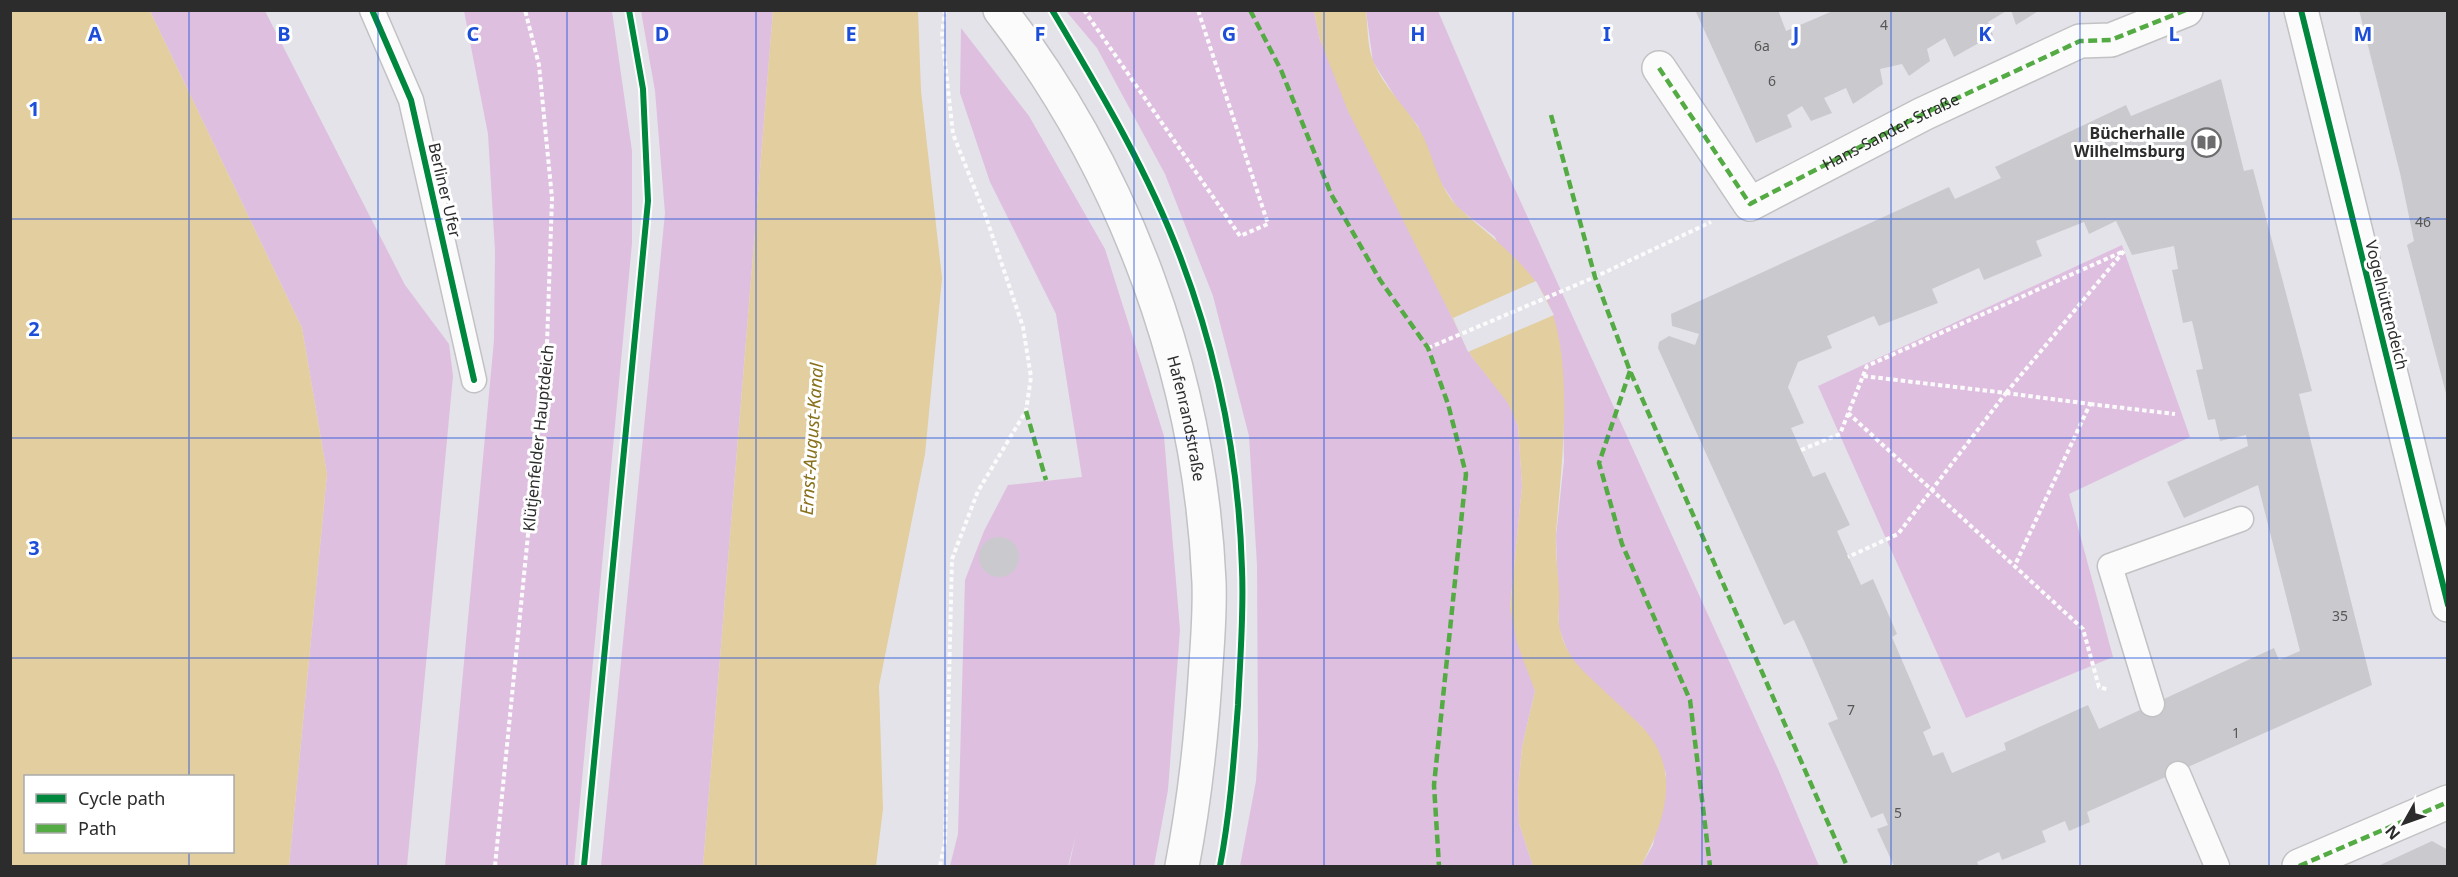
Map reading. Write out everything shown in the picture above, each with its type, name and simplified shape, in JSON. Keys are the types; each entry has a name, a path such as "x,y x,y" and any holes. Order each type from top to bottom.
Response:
{"street":[{"name":"Hafenrandstraße","path":"1000,10 1049,81 1117,203 1156,301 1179,379 1202,501 1209,583 1202,734 1182,867"},
{"name":"Hans-Sander-Straße","path":"1750,204 1923,114 2080,41 2111,40 2187,10"},
{"name":"Vogelhüttendeich","path":"2301,10 2448,605"},
{"path":"1659,68 1750,204"},
{"path":"2299,867 2448,802"}],"lane":[{"name":"Berliner Ufer","path":"372,10 411,100 474,380"},
{"path":"2152,704 2110,566 2241,519"},
{"path":"2178,774 2217,867"}],"path":[{"path":"940,867 945,842 952,558 978,491 1026,411 1031,377 1023,327 986,217 953,134 942,35 945,10"},
{"path":"1084,10 1240,236 1268,224 1198,10"},
{"path":"1428,348 1595,277 1750,204"},
{"path":"1801,450 1840,434 1867,366 2124,251 2006,393 1898,534 1848,557"},
{"path":"1863,376 2175,414"},
{"path":"2015,565 2090,404"},
{"path":"1848,413 2083,629 2099,687 2152,704"}],"shaded area":[{"path":"150,11 265,11 405,285 449,344 453,376 407,866 289,866 327,474 302,328"},
{"path":"464,11 612,11 632,151 632,243 574,866 445,866 494,340 495,251 488,134"},
{"path":"641,11 773,11 703,866 601,866 665,213 655,91"},
{"path":"1066,11 1314,11 1320,40 1460,334 1472,357 1509,403 1518,426 1522,486 1510,608 1535,691 1522,747 1518,789 1519,823 1533,866 1240,866 1256,781 1258,746 1257,565 1249,436 1213,296 1165,174 1097,48"},
{"path":"1366,11 1438,11 1504,165 1778,769 1819,866 1641,866 1653,845 1666,774 1658,751 1643,728 1571,661 1559,628 1556,536 1564,461 1563,400 1495,237 1457,207 1439,180 1418,126 1399,103 1373,62"},
{"path":"961,28 1029,116 1105,249 1164,436 1180,630 1168,790 1154,866 1069,866 1076,835 1068,866 950,866 958,834 965,580 984,531 1008,485 1082,477 1056,314 990,182 960,93"},
{"path":"2122,245 2190,437 2069,494 2113,657 1966,718 1818,386"}],"water":[{"path":"10,11 150,11 302,328 327,474 289,866 11,866"},
{"name":"Ernst-August-Kanal","path":"773,11 918,11 921,91 942,278 925,454 879,686 883,809 876,866 703,866"},
{"path":"1314,11 1366,11 1369,44 1374,63 1383,80 1418,127 1445,190 1459,208 1518,261 1546,298 1555,323 1561,351 1564,382 1563,446 1556,540 1559,625 1566,647 1574,660 1643,728 1655,744 1663,761 1666,796 1657,832 1641,866 1533,866 1519,823 1518,789 1522,747 1535,691 1517,643 1510,608 1522,486 1518,426 1508,403 1472,357 1348,111 1320,40"}],"pier":[{"path":"1536,281 1554,315 1468,352 1453,318"}],"building":[{"path":"1695,10 1778,10 1786,31 1835,10 2008,10 1988,22 1993,35 1954,57 1945,38 1927,49 1930,61 1909,76 1902,64 1880,69 1883,84 1853,104 1846,88 1824,98 1832,113 1811,121 1802,106 1787,115 1792,127 1756,143"},
{"path":"2011,10 2040,10 2016,25"},
{"path":"2359,10 2448,10 2448,401 2407,245 2414,241 2400,173"},
{"path":"2221,79 2244,171 2253,169 2312,391 2299,394 2372,685 2087,812 2090,822 2069,831 2065,821 2042,831 2046,842 2002,860 1999,852 1977,862 1979,866 1894,866 1877,829 1888,825 1883,813 1871,818 1828,723 1838,719 1805,643 1794,620 1784,625 1658,348 1659,342 1669,336 1695,345 1699,334 1672,326 1671,314 1949,187 1955,199 2001,178 1995,167 2126,105 2131,116","holes":["2116,221 2132,255 2174,246 2178,269 2172,270 2183,323 2192,321 2203,369 2196,370 2208,420 2215,419 2220,441 2246,435 2248,446 2167,482 2184,518 2258,485 2300,651 2279,660 2274,648 2099,729 2088,705 2004,743 2006,750 1952,773 1943,752 1933,756 1923,732 1931,728 1892,637 1897,634 1873,579 1861,585 1837,531 1850,525 1825,472 1813,477 1791,428 1804,423 1788,387 1798,362 1832,348 1827,336 1874,316 1879,326 1938,303 1932,289 1979,268 1984,280 2042,256 2036,241 2084,222 2089,234"]},
{"path":"999,537 1007,538 1013,543 1018,549 1018,565 1013,571 1007,576 999,577 991,576 985,571 980,565 979,557 980,549 985,543 991,538"},
{"path":"2432,841 2448,850 2448,866 2378,866"}],"marked path":[{"path":"1250,10 1281,70 1331,194 1380,280 1428,348 1448,404 1466,474 1434,785 1439,866"},
{"path":"1659,68 1750,204 1923,114 2080,41 2111,40 2186,10"},
{"path":"1551,115 1595,277 1630,371 1847,866"},
{"path":"1630,371 1599,463 1622,544 1690,700 1710,866"},
{"path":"1026,411 1046,480"},
{"path":"2299,866 2448,802"}],"cycle path":[{"path":"372,10 411,100 474,380"},
{"path":"584,866 648,201 643,89 629,10"},
{"path":"1052,10 1122,132 1168,226 1206,334 1224,411 1240,530 1242,637 1233,766 1220,866"},
{"path":"2301,10 2448,605"}],"place":[{"name":"Bücherhalle Wilhelmsburg","path":"2206,142"}]}
